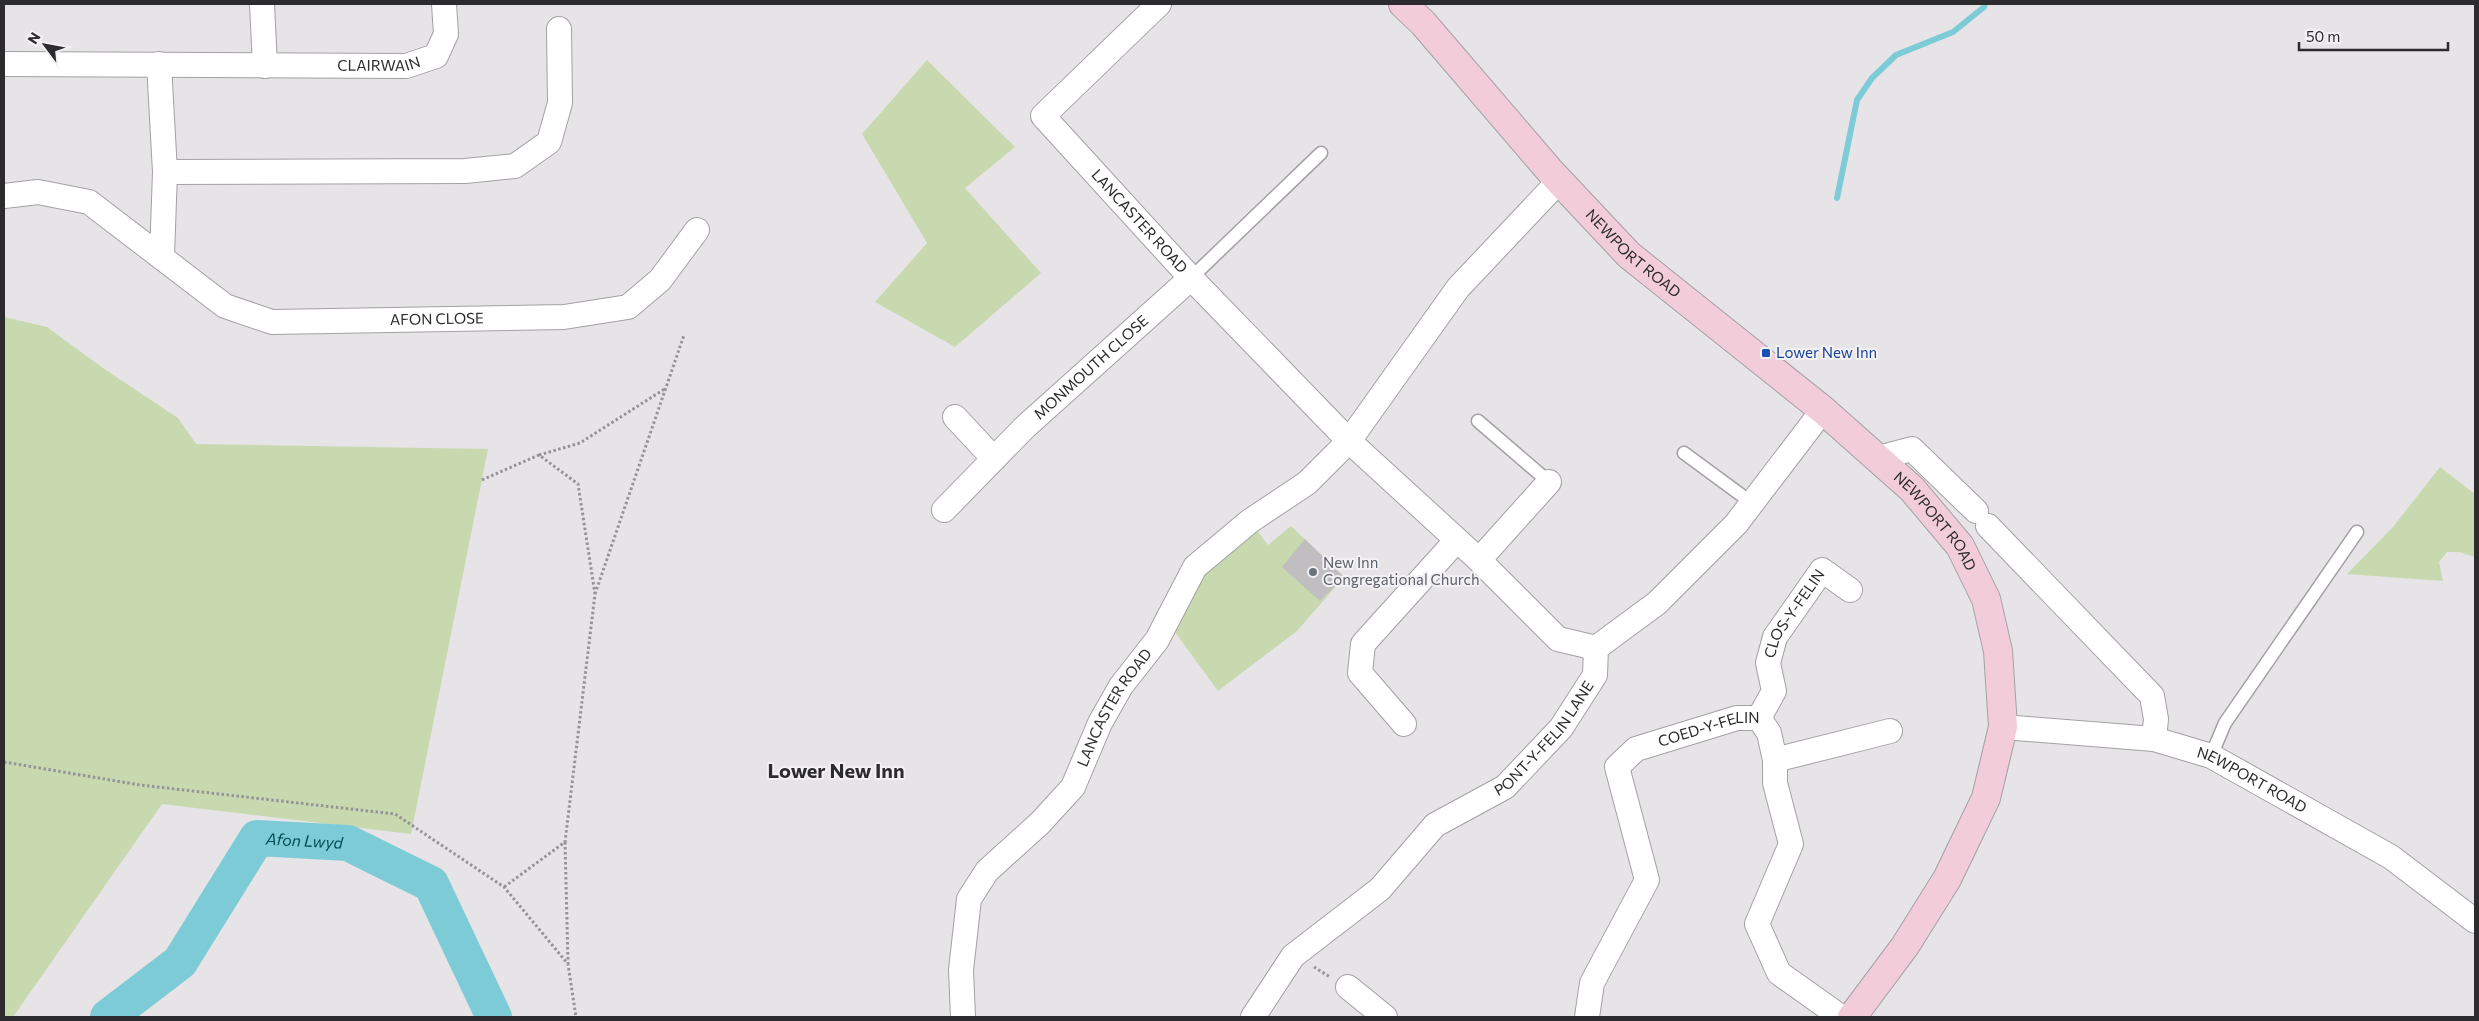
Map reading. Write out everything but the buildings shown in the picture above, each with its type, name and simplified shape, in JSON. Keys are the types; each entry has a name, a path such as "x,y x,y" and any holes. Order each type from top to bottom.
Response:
{"street":[{"path":"262,4 265,66"},
{"name":"CLAIRWAIN","path":"4,64 406,66 436,56 446,34 444,4"},
{"name":"LANCASTER ROAD","path":"1159,4 1043,116 1191,278 1349,441 1456,541 1479,560 1558,639 1596,648"},
{"name":"NEWPORT ROAD","path":"1403,4 1423,23 1559,181 1629,255 1822,410 1878,458 1912,489 1960,546 1986,599 1998,651 2003,727 2154,739 2211,756 2391,857 2475,921"},
{"path":"165,172 465,171 515,166 548,142 560,103 560,29"},
{"path":"159,64 165,172 162,256"},
{"name":"LANCASTER ROAD","path":"963,1017 961,970 969,899 987,871 1040,823 1073,786 1108,708 1121,686 1157,640 1195,567 1250,521 1307,483 1349,441 1458,288 1559,181"},
{"name":"AFON CLOSE","path":"4,196 38,192 89,202 225,306 272,322 564,317 628,307 660,280 697,230"},
{"name":"MONMOUTH CLOSE","path":"944,510 1025,427 1191,278"},
{"path":"1596,648 1657,603 1736,524 1822,410"},
{"path":"955,417 994,459"},
{"path":"1878,458 1912,449 1982,519 2152,696 2156,719 2154,739"},
{"path":"1479,560 1549,482"},
{"path":"1404,724 1360,673 1363,644 1456,541"},
{"name":"CLOS-Y-FELIN","path":"1759,718 1774,691 1768,663 1775,637 1822,570 1850,590"},
{"name":"PONT-Y-FELIN LANE","path":"1253,1017 1293,956 1380,889 1435,825 1505,787 1561,728 1595,675 1596,648"},
{"name":"COED-Y-FELIN","path":"1587,1017 1592,983 1647,880 1617,767 1636,749 1737,718 1759,718 1769,733 1775,760 1775,783 1791,844 1757,924 1779,974 1841,1017"},
{"path":"1852,1017 1905,946 1947,879 1986,798 2003,727"},
{"path":"1775,760 1890,731"},
{"path":"1348,987 1385,1017"}],"lane":[{"path":"1191,278 1320,153"},
{"path":"1478,420 1549,482"},
{"path":"1684,453 1752,503"},
{"path":"2211,756 2225,723 2357,532"}],"path":[{"path":"576,1017 568,964 565,842 595,594 684,335"},
{"path":"482,480 539,455 580,444 667,388"},
{"path":"539,455 578,484 595,594"},
{"path":"4,762 140,785 395,814 504,887 568,964"},
{"path":"504,887 565,842"},
{"path":"1293,956 1348,987"}],"green space":[{"path":"927,60 1015,147 965,188 1041,273 955,347 875,302 927,243 862,134"},
{"path":"4,317 47,327 103,368 178,418 196,444 488,449 411,834 162,804 13,1017 4,1017"},
{"path":"2440,467 2475,494 2475,557 2459,552 2447,552 2439,562 2443,581 2347,574 2393,527"},
{"path":"1250,521 1268,545 1291,526 1344,577 1297,631 1218,691 1167,621 1195,567"}],"waterway":[{"path":"1837,198 1857,100 1872,78 1896,55 1953,32 1984,7 1985,4"},
{"name":"Afon Lwyd","path":"108,1017 180,962 257,838 348,843 431,884 494,1017"}],"place":[{"name":"Lower New Inn","path":"1766,353"},
{"name":"New Inn Congregational Church","path":"1313,572"}],"district":[{"name":"Lower New Inn","path":"836,771"}]}
